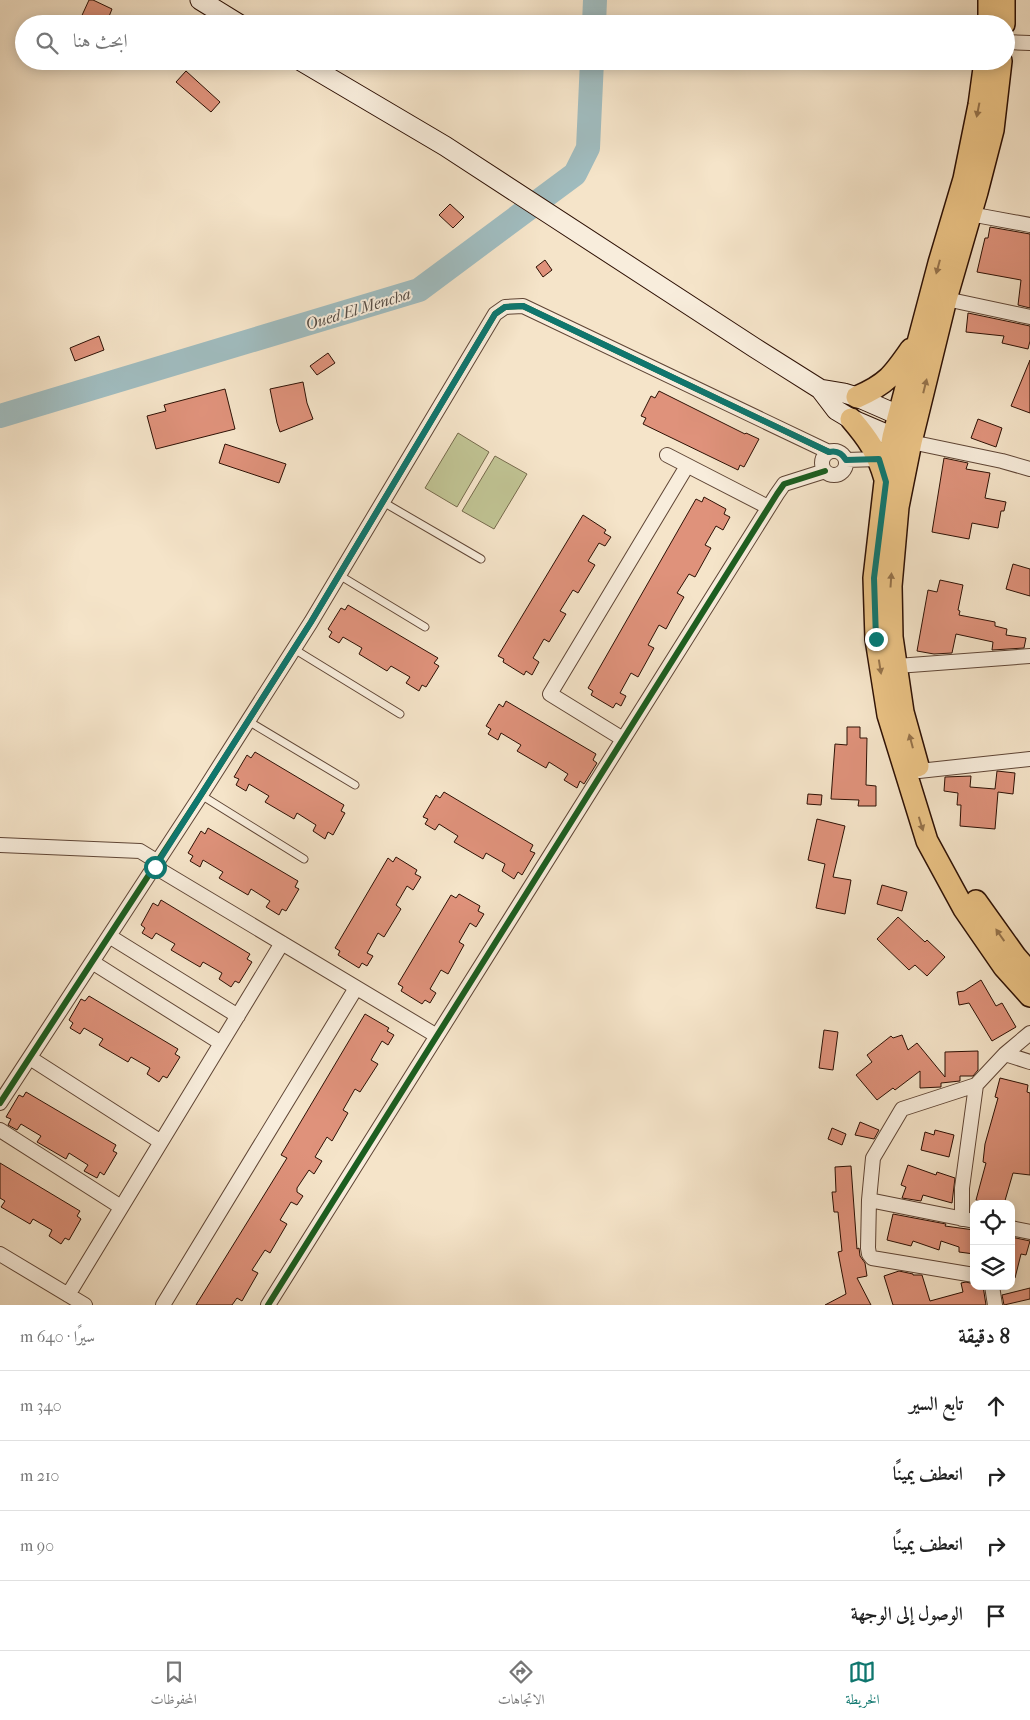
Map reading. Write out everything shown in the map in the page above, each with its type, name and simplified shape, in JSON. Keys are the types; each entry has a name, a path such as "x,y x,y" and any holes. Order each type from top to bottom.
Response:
{"main road":[{"path":"200,0 224,15"},
{"path":"989,0 989,15"},
{"path":"1004,0 1004,15"},
{"path":"316,70 444,146 820,388 857,397 904,429"},
{"path":"984,70 979,106 964,179 920,336 904,429 890,586 892,637 903,712 919,771 941,836 976,901 1016,957 1030,973"},
{"path":"1000,70 992,130 970,214 946,299 886,482 874,578 876,639 888,715 927,841 964,909 1004,967 1030,996"},
{"path":"857,397 877,388 895,372 920,336"},
{"path":"820,388 836,410 851,419 867,437 879,459 886,482"},
{"path":"851,419 904,429"}],"street":[{"path":"1015,42 1030,43"},
{"path":"970,214 1030,225"},
{"path":"946,299 1030,317"},
{"path":"0,1103 201,795 294,648 495,314 505,307 523,306 829,452 837,451 846,460 845,468 839,474 831,475 823,468 822,460 829,452"},
{"path":"904,429 1030,469"},
{"path":"667,455 768,507"},
{"path":"846,460 879,459"},
{"path":"623,740 550,694 687,466"},
{"path":"268,1305 768,507 784,484 825,471"},
{"path":"896,666 1030,656"},
{"path":"919,771 1030,759"},
{"path":"0,844 140,851 156,864 282,944 437,1036"},
{"path":"109,936 238,1016"},
{"path":"68,1295 282,944"},
{"path":"92,962 221,1043"},
{"path":"163,1305 356,988"},
{"path":"970,1274 872,1258 868,1248 869,1200 873,1158 902,1109 976,1085 1005,1054 1030,1033"},
{"path":"1005,1054 1030,1062"},
{"path":"30,1058 161,1142"},
{"path":"869,1200 968,1220 962,1188 976,1085"},
{"path":"0,1130 121,1207"},
{"path":"1015,1229 1030,1232"},
{"path":"0,1254 85,1305"},
{"path":"993,1290 995,1305"}],"lane":[{"path":"383,502 480,559"},
{"path":"339,575 425,627"},
{"path":"294,648 400,714"},
{"path":"248,720 355,785"},
{"path":"201,795 304,858"}],"green space":[{"path":"458,433 489,452 457,507 425,488"},
{"path":"495,456 527,474 494,529 462,511"}],"building":[{"path":"89,0 112,9 110,15 82,15"},
{"path":"186,71 220,102 211,112 176,82"},
{"path":"450,204 464,217 453,228 439,215"},
{"path":"990,227 1030,234 1030,308 1018,305 1021,280 977,272 985,238 988,238"},
{"path":"545,260 552,270 543,277 536,267"},
{"path":"968,313 1030,326 1028,349 1002,343 1004,336 966,332"},
{"path":"99,336 104,350 75,361 70,348"},
{"path":"328,353 335,363 317,375 310,366"},
{"path":"1030,360 1030,413 1011,406"},
{"path":"303,382 307,403 313,419 280,432 270,389"},
{"path":"225,389 235,429 156,449 147,416 166,411 164,405"},
{"path":"659,391 745,434 759,439 744,467 740,465 738,470 643,424 646,418 641,416 651,396 655,398"},
{"path":"978,419 1002,428 996,447 971,438"},
{"path":"225,444 286,464 279,483 219,463"},
{"path":"944,458 968,463 966,469 990,473 985,498 1006,502 1004,511 1001,511 998,528 972,523 969,539 932,532"},
{"path":"704,497 726,509 724,514 730,517 723,530 716,526 705,545 711,548 695,577 689,574 677,593 684,597 666,629 659,625 648,645 654,648 638,677 631,673 620,693 626,696 621,706 616,703 613,708 591,695 593,691 588,688 696,499 702,502"},
{"path":"583,515 606,530 604,533 611,537 605,546 599,543 588,561 595,565 578,593 573,590 560,611 566,614 549,642 544,639 533,658 539,662 532,675 526,671 524,675 503,662 504,659 498,656"},
{"path":"1013,564 1030,569 1030,596 1006,589"},
{"path":"940,580 963,585 958,610 960,611 959,615 995,622 995,626 1007,629 1006,635 1026,638 1024,648 992,650 993,642 956,634 952,653 934,654 917,651 928,590 937,592"},
{"path":"348,605 438,658 434,663 439,666 426,687 422,685 419,691 406,683 410,677 391,666 387,671 359,654 362,648 343,637 339,643 329,637 332,632 328,629 341,608 345,610"},
{"path":"506,701 596,754 593,760 597,763 584,784 580,781 577,788 564,780 568,774 549,762 546,768 517,751 521,745 501,733 498,740 488,734 491,729 486,726 499,704 503,707"},
{"path":"847,727 860,727 860,738 867,738 866,785 876,786 876,806 858,806 859,800 831,799 835,744 847,745"},
{"path":"255,752 344,805 341,811 345,813 333,835 328,832 325,839 313,831 316,825 297,813 294,819 265,802 269,796 249,784 246,791 236,785 239,779 234,777 247,755 251,758"},
{"path":"997,771 1015,773 1013,794 998,792 995,829 960,826 961,805 957,805 958,793 944,791 945,777 971,776 970,787 995,789"},
{"path":"444,792 533,845 530,851 535,853 522,875 518,872 514,879 502,871 505,864 486,853 483,859 454,842 458,836 439,824 435,830 425,824 428,819 423,817 436,795 440,798"},
{"path":"808,794 822,795 821,805 807,804"},
{"path":"817,819 845,826 833,877 851,880 845,914 816,908 825,864 808,860"},
{"path":"208,828 298,881 295,887 299,889 286,911 282,909 279,915 266,907 270,901 251,889 248,895 219,878 223,872 203,860 200,867 190,861 193,856 188,853 201,831 205,834"},
{"path":"396,857 417,870 415,874 421,877 413,890 407,886 396,905 401,909 384,937 378,933 367,953 373,956 367,966 362,963 359,968 338,955 340,951 335,948 388,858 393,862"},
{"path":"882,885 907,892 902,911 877,904"},
{"path":"459,894 480,906 478,911 484,914 476,927 470,923 459,942 464,945 448,974 441,970 430,989 436,993 430,1003 425,1000 422,1004 401,991 403,987 398,984 451,895 456,898"},
{"path":"161,900 250,954 247,959 252,962 239,983 235,981 231,987 219,979 222,973 203,962 200,967 171,950 175,944 156,933 152,939 142,933 145,928 141,925 153,903 158,906"},
{"path":"898,917 925,942 927,940 945,957 927,976 915,965 909,970 877,939"},
{"path":"981,980 996,1006 1002,1003 1016,1027 992,1041 969,1003 959,1005 957,992 964,991"},
{"path":"89,996 178,1049 175,1054 180,1057 167,1078 163,1076 159,1082 147,1074 150,1068 131,1057 128,1062 99,1045 103,1039 84,1028 80,1034 70,1028 73,1023 69,1020 81,999 85,1001"},
{"path":"365,1014 389,1028 387,1031 394,1035 388,1045 382,1041 371,1060 378,1064 360,1092 355,1089 343,1110 348,1113 332,1141 327,1137 315,1157 322,1161 314,1174 309,1170 297,1188 297,1192 303,1196 297,1205 291,1202 280,1220 287,1224 270,1253 265,1250 252,1270 258,1273 242,1301 237,1298 232,1305 196,1305 287,1158 281,1155"},
{"path":"824,1030 838,1032 833,1070 819,1068"},
{"path":"902,1035 908,1050 917,1043 945,1077 945,1052 978,1051 978,1070 973,1076 960,1076 960,1081 941,1083 941,1087 920,1088 920,1071 895,1090 893,1088 877,1100 856,1075 872,1062 867,1055 891,1036 893,1038"},
{"path":"1000,1078 1028,1085 1027,1092 1030,1093 1030,1175 1013,1173 1005,1200 976,1200 986,1163 983,1162 985,1144 998,1098 995,1097"},
{"path":"26,1092 116,1145 113,1151 117,1153 104,1175 100,1172 97,1178 84,1171 88,1165 69,1153 66,1159 37,1142 41,1136 21,1124 17,1130 8,1125 11,1119 6,1117 19,1095 23,1097"},
{"path":"860,1122 879,1130 874,1139 855,1135"},
{"path":"832,1128 846,1134 842,1145 828,1139"},
{"path":"935,1130 954,1135 949,1157 921,1150 925,1132 934,1135"},
{"path":"0,1163 80,1211 77,1216 81,1219 69,1240 65,1238 61,1244 49,1236 52,1230 33,1219 30,1224 1,1207 5,1201 0,1198"},
{"path":"908,1165 936,1175 937,1172 955,1178 952,1203 923,1195 921,1201 902,1198 906,1187 901,1185"},
{"path":"851,1166 857,1249 859,1248 860,1256 865,1263 867,1276 857,1278 871,1305 825,1305 846,1294 838,1252 842,1251 838,1212 834,1212 832,1192 836,1192 835,1167"},
{"path":"893,1214 946,1224 945,1226 970,1229 970,1253 959,1252 959,1247 941,1241 939,1250 913,1241 911,1246 887,1240"},
{"path":"1015,1238 1030,1241 1026,1255 1021,1254 1015,1278"},
{"path":"899,1271 913,1275 922,1275 930,1301 963,1292 961,1283 970,1283 970,1290 984,1290 986,1305 893,1305 884,1276"},
{"path":"1030,1288 1030,1299 1004,1305 1002,1295"}],"waterway":[{"name":"Oued El Mencha","path":"594,15 595,0"},
{"name":"Oued El Mencha","path":"0,416 419,290 575,174 588,148 592,70"}],"cycle path":[{"path":"0,1103 201,795 311,622 495,314 505,307 523,306 829,452"},
{"path":"268,1305 777,494 784,484 825,471"}],"route":[{"path":"155,867 311,622 495,314 505,307 523,306 829,452 837,451 846,460 879,459 886,482 874,578 876,639"}]}
